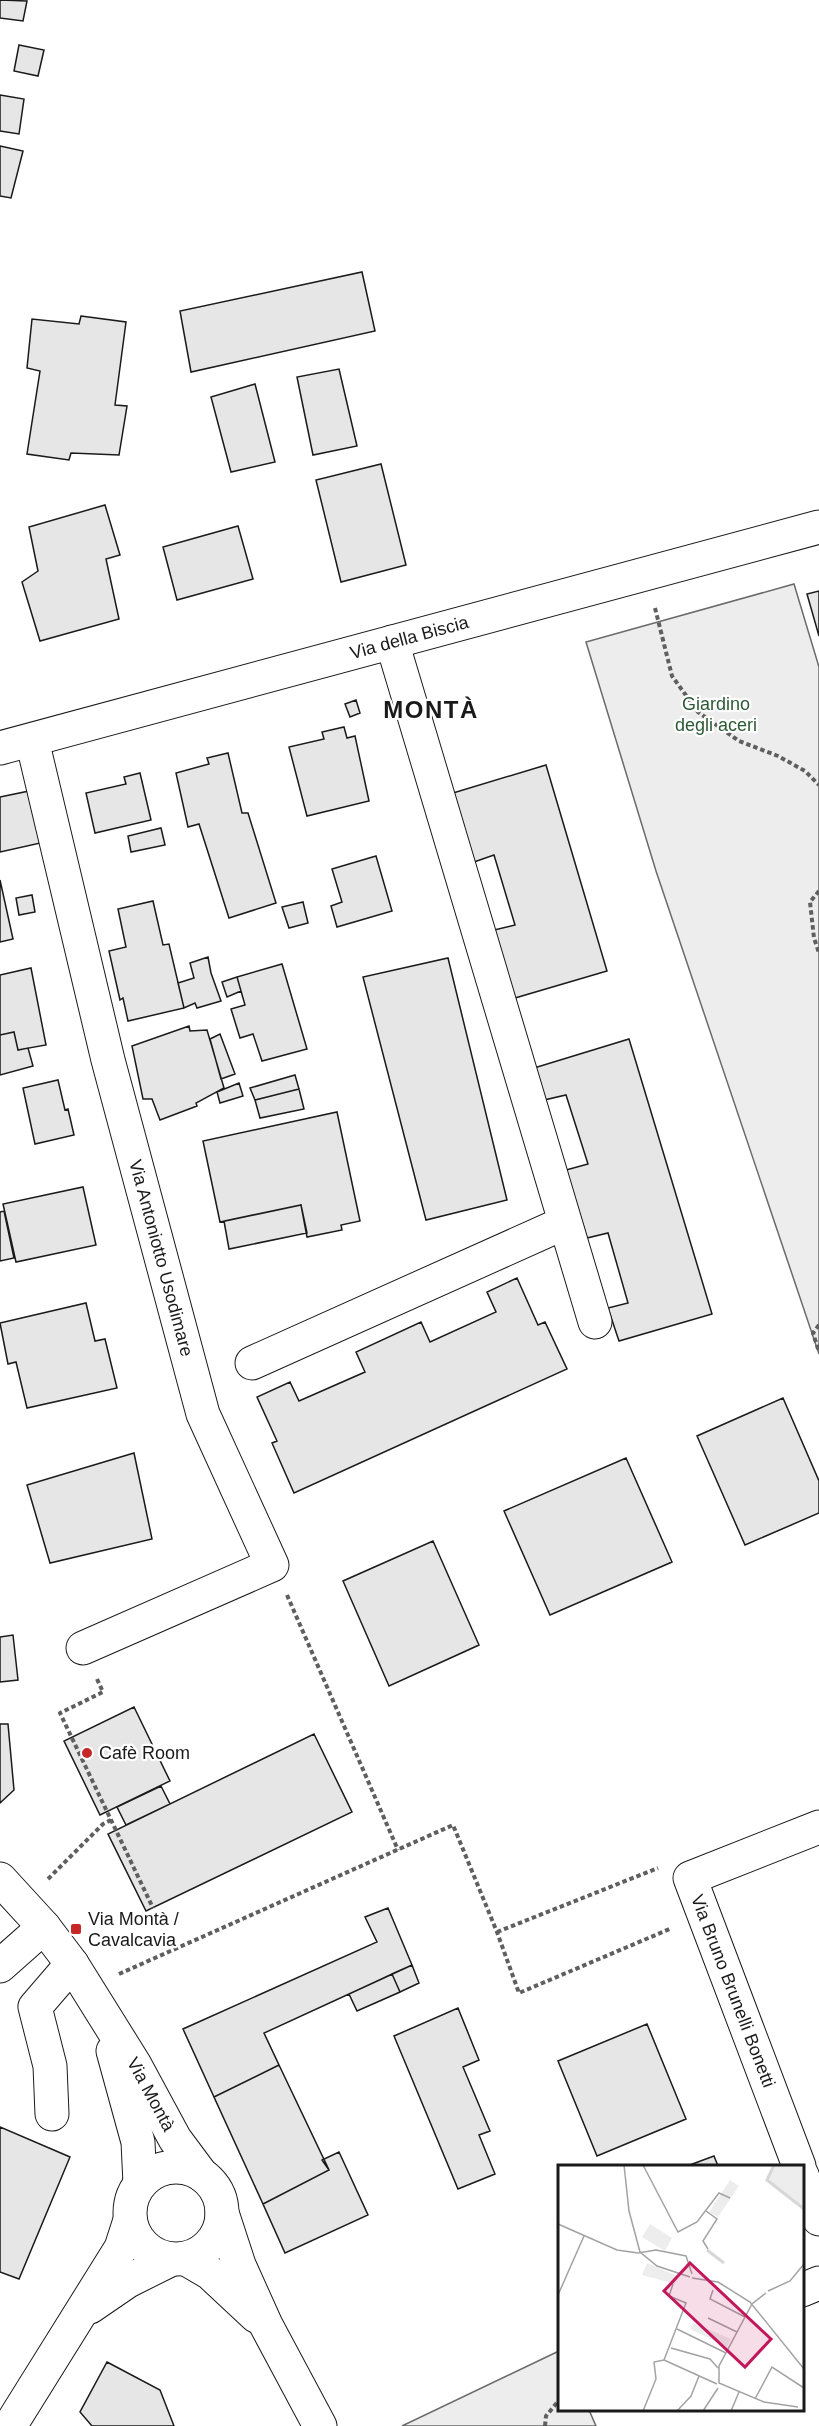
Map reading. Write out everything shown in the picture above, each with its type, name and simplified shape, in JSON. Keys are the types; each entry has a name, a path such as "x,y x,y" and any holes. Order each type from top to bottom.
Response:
{"street":[{"name":"Via della Biscia","path":"0,748 819,527"},
{"path":"392,642 595,1323"},
{"name":"Via Antoniotto Usodimare","path":"32,740 108,1060 203,1414 272,1565"},
{"path":"252,1363 564,1223"},
{"path":"83,1648 272,1565"},
{"name":"Via Bruno Brunelli Bonetti","path":"799,2165 690,1878 819,1827"},
{"name":"Via Montà","path":"0,1879 44,1927 72,1964 135,2064 184,2155 201,2174"},
{"path":"0,1966 44,1927"},
{"path":"52,2114 50,2066 35,2007 72,1964"},
{"name":"Via Montà","path":"103,2015 138,2142 140,2184"},
{"path":"266,2325 210,2273 178,2259 160,2257 143,2247 132,2230 129,2208 133,2195 149,2175 162,2169 182,2168 201,2174 212,2184 220,2198 222,2213 239,2265 266,2325 320,2426"},
{"path":"804,2180 819,2218"},
{"path":"81,2313 128,2281 178,2259 201,2253 212,2242 220,2228 222,2213"},
{"path":"10,2426 121,2248 130,2220"},
{"path":"804,2289 819,2283"}],"path":[{"path":"648,573 657,622 672,675 698,712 740,741 778,756 805,771 819,785"},
{"path":"819,891 810,902 814,938 819,953"},
{"path":"819,1325 813,1333 819,1352"},
{"path":"272,1565 398,1850"},
{"path":"83,1648 103,1692 60,1713 153,1908"},
{"path":"47,1880 103,1824 111,1820"},
{"path":"113,1977 453,1825 497,1932 519,1993 704,1915"},
{"path":"497,1932 665,1865"},
{"path":"545,2426 546,2416 558,2402"}],"green space":[{"name":"Giardino degli aceri","path":"794,584 819,667 819,1354 656,871 586,642"},
{"path":"558,2351 558,2411 589,2411 596,2426 402,2426"}],"building":[{"path":"0,0 27,1 23,21 0,18"},
{"path":"19,45 44,50 38,76 14,71"},
{"path":"0,95 24,99 19,134 0,131"},
{"path":"0,146 23,151 11,198 0,196"},
{"path":"362,272 375,331 191,372 180,311"},
{"path":"81,316 126,322 115,405 127,406 119,455 71,453 69,460 27,454 40,371 27,368 32,319 79,324"},
{"path":"339,369 357,446 313,455 297,377"},
{"path":"255,384 275,462 231,472 211,397"},
{"path":"381,464 406,565 341,582 316,480"},
{"path":"105,505 120,555 106,559 119,619 40,641 22,582 38,571 29,527"},
{"path":"238,526 253,579 177,600 163,547"},
{"path":"819,591 819,636 807,594"},
{"path":"356,700 360,713 350,717 345,704"},
{"path":"344,727 347,738 355,736 369,801 307,816 289,747 324,739 322,732"},
{"path":"228,753 242,813 248,813 276,903 229,918 199,824 188,827 176,773 209,764 207,758"},
{"path":"546,765 607,971 515,998 494,930 515,925 494,855 474,862 453,793"},
{"path":"140,773 151,820 95,833 86,793 126,784 124,777"},
{"path":"34,790 45,842 0,852 0,797"},
{"path":"161,828 165,845 131,852 128,836"},
{"path":"376,856 392,911 337,927 331,906 342,902 332,869"},
{"path":"0,880 13,939 0,942"},
{"path":"32,895 35,912 19,915 16,898"},
{"path":"153,901 163,945 169,944 184,1008 128,1021 123,998 120,1000 109,951 126,947 118,909"},
{"path":"303,902 308,923 289,928 282,907"},
{"path":"208,957 221,1001 197,1008 195,1003 184,1008 178,983 194,978 190,963"},
{"path":"448,958 507,1200 426,1220 363,977"},
{"path":"282,964 307,1049 262,1061 253,1034 240,1038 231,1009 245,1005 237,977"},
{"path":"31,968 46,1045 18,1050 14,1032 0,1035 0,975"},
{"path":"237,977 241,991 227,997 222,982"},
{"path":"189,1026 190,1031 207,1030 224,1088 196,1103 197,1106 160,1120 152,1099 143,1099 132,1046"},
{"path":"14,1032 18,1050 28,1048 33,1066 0,1075 0,1035"},
{"path":"220,1034 235,1074 221,1079 210,1039"},
{"path":"629,1039 712,1314 619,1341 608,1308 628,1303 608,1233 587,1238 566,1170 588,1164 566,1095 544,1100 534,1068"},
{"path":"295,1075 299,1089 255,1100 250,1088"},
{"path":"58,1080 74,1135 35,1144 23,1088"},
{"path":"239,1083 243,1096 220,1103 217,1092"},
{"path":"299,1089 304,1109 260,1118 255,1100"},
{"path":"337,1112 360,1221 341,1225 342,1230 307,1237 301,1205 220,1222 203,1141"},
{"path":"83,1187 96,1245 16,1262 3,1204"},
{"path":"301,1205 307,1233 229,1249 224,1221"},
{"path":"4,1211 14,1258 0,1261 0,1212"},
{"path":"517,1278 538,1325 545,1322 567,1369 294,1493 272,1443 277,1441 257,1397 290,1382 299,1401 365,1372 356,1352 421,1322 430,1342 496,1312 487,1292"},
{"path":"86,1303 95,1341 105,1339 117,1388 27,1408 16,1362 8,1364 0,1323"},
{"path":"783,1398 819,1481 819,1513 745,1545 697,1436"},
{"path":"134,1453 152,1539 50,1563 27,1485"},
{"path":"626,1458 672,1562 550,1615 504,1511"},
{"path":"433,1541 479,1645 389,1686 343,1581"},
{"path":"13,1635 18,1680 0,1682 0,1637"},
{"path":"134,1707 170,1781 100,1815 64,1741"},
{"path":"0,1724 8,1724 14,1790 0,1803"},
{"path":"314,1734 352,1812 146,1911 108,1834"},
{"path":"161,1786 170,1804 126,1825 117,1807"},
{"path":"388,1908 412,1965 264,2033 279,2065 214,2097 183,2029 377,1942 365,1917"},
{"path":"412,1965 419,1983 400,1992 392,1974"},
{"path":"392,1974 400,1992 357,2011 349,1994"},
{"path":"458,2008 479,2060 463,2067 490,2131 479,2135 495,2174 458,2189 394,2036"},
{"path":"647,2024 686,2119 597,2156 558,2061"},
{"path":"279,2065 329,2170 263,2204 214,2097"},
{"path":"0,2127 70,2157 19,2279 0,2272"},
{"path":"339,2152 368,2215 285,2253 263,2204 329,2170 322,2160"},
{"path":"714,2156 718,2165 690,2165"},
{"path":"107,2362 160,2390 174,2426 92,2426 80,2412"}],"place":[{"name":"Cafè Room","path":"87,1753"},
{"name":"Via Montà / Cavalcavia","path":"76,1929"}],"district":[{"name":"MONTÀ","path":"431,710"}]}
